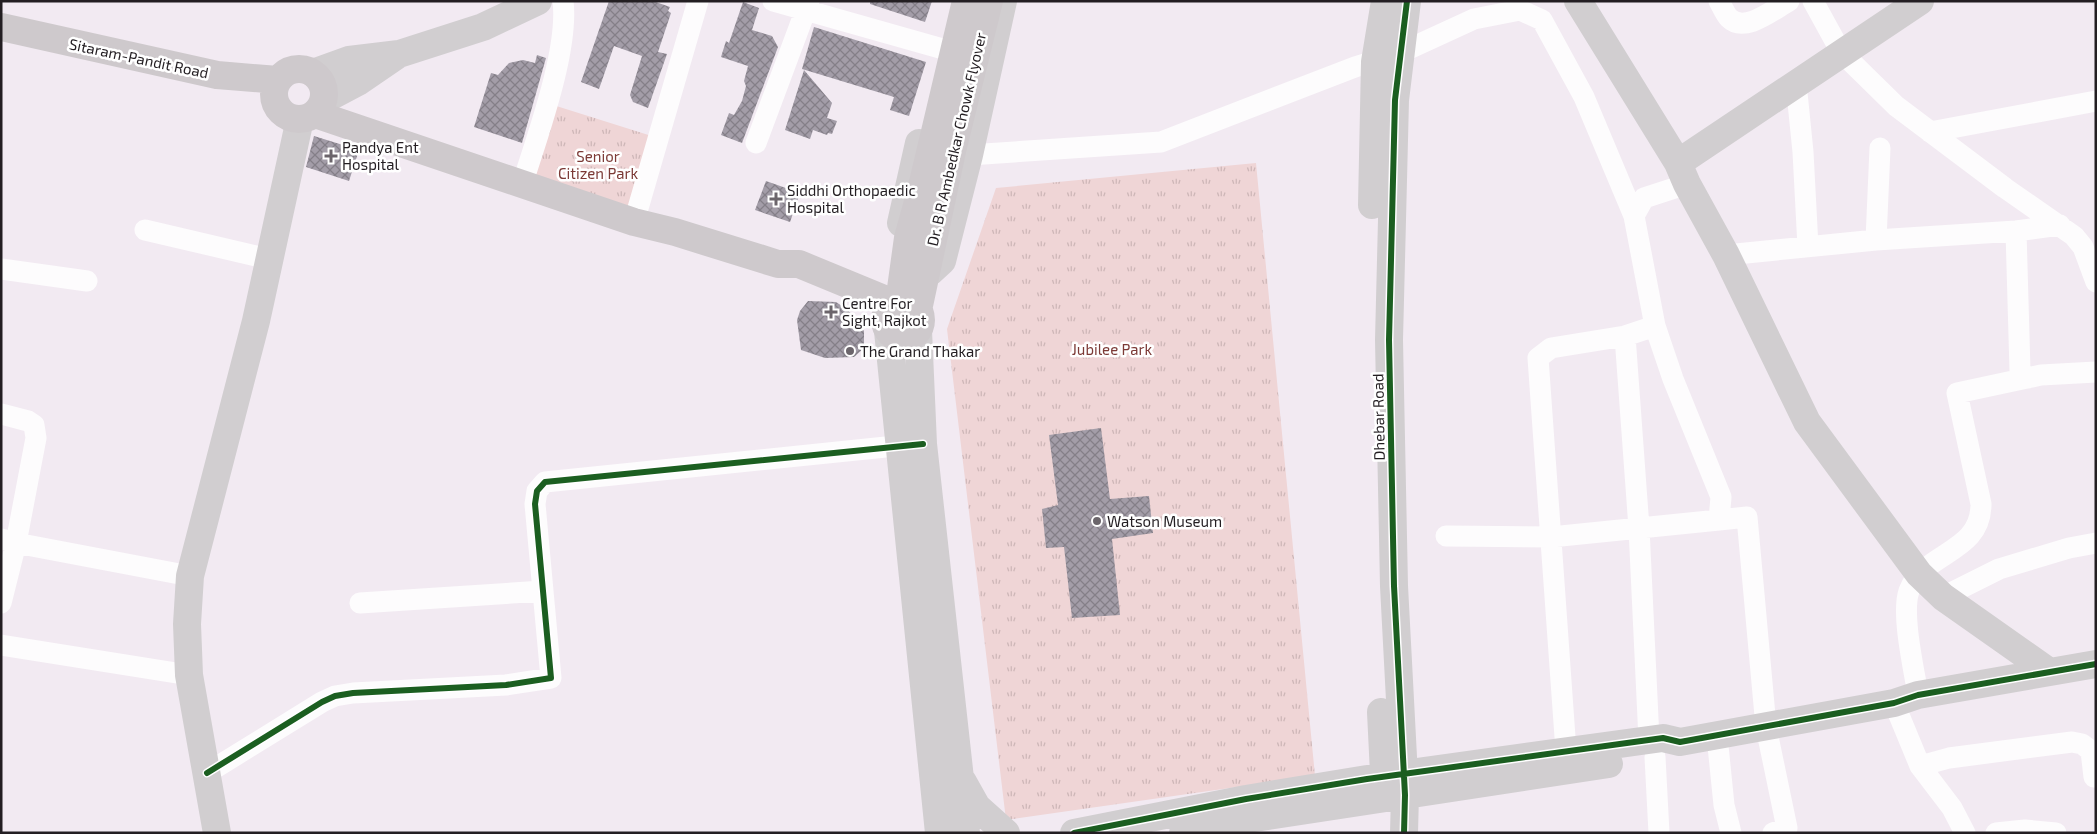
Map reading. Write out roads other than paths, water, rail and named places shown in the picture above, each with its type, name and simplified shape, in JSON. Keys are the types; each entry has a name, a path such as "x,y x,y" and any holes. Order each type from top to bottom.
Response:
{"main road":[{"name":"Dr. B R Ambedkar Chowk Flyover","path":"901,316 914,274 920,239 922,191 966,1"},
{"name":"Dr. B R Ambedkar Chowk Flyover","path":"920,239 962,106 989,1"},
{"name":"Sitaram-Pandit Road","path":"1,27 217,75 276,91"},
{"path":"313,111 323,85 313,73 298,69 290,70 276,91 285,115 313,111 522,185 634,222 675,232 778,264 799,264 901,316"}],"street":[{"path":"313,73 349,60 399,54 483,27 538,1"},
{"path":"522,185 552,82 563,27 563,1"},
{"path":"634,222 698,1"},
{"path":"773,1 808,6 943,49"},
{"path":"954,1 908,184 895,252 896,260 914,274 942,261 970,155 1004,1"},
{"name":"Dhebar Road","path":"1385,1 1388,57 1371,338 1394,786 1404,833"},
{"name":"Dhebar Road","path":"1388,57 1407,1"},
{"path":"1578,1 1682,173 1726,255 1807,422 1919,574 1944,597 2048,671"},
{"path":"1719,1 1729,18 1738,23 1746,24 1789,1"},
{"path":"1813,1 1841,52 1896,106 2005,188 2074,236 2083,247 2096,282"},
{"path":"1634,216 1644,198 1682,173 1796,83 1920,1"},
{"path":"756,143 808,6"},
{"path":"970,155 1161,142 1355,66 1388,57 1474,19 1520,10 1542,20 1584,97 1634,216 1655,326 1673,379 1721,497 1719,520"},
{"path":"217,833 188,675 187,624 190,576 256,321 269,259 313,111 399,54"},
{"path":"1796,83 1803,152 1808,247"},
{"path":"1930,132 2096,101"},
{"path":"1876,240 1880,148"},
{"path":"1726,255 1876,240 2016,231 2060,225"},
{"path":"145,230 269,259"},
{"path":"2016,231 2020,371 2028,378"},
{"path":"1,269 87,281"},
{"path":"901,316 911,445 912,557 939,833"},
{"path":"1566,751 1538,358 1551,348 1625,336 1655,326"},
{"path":"1625,336 1659,833"},
{"path":"1965,833 1952,808 1920,766 1906,699 1906,612 1909,592 1919,574 1971,537 1982,518 1982,504 1956,393 2028,378 2096,372"},
{"path":"1,414 28,421 34,425 36,438 9,541 1,602"},
{"path":"207,772 335,696 353,693 506,685 551,678 535,504 537,491 545,482 911,445"},
{"path":"911,445 961,778 966,833"},
{"path":"1446,536 1551,537 1747,517 1766,727 1787,828 1773,833"},
{"path":"9,541 190,576"},
{"path":"1944,597 1999,569 2069,548 2096,543"},
{"path":"360,603 543,591"},
{"path":"1,646 188,675"},
{"path":"1183,833 1248,817 1566,751 1652,748 1666,755 1680,742 1766,727 2048,671 2096,664"},
{"path":"1717,736 1724,805 1731,833"},
{"path":"1920,766 1950,758 2072,742 2082,744 2091,751 2094,778"},
{"path":"1394,786 1652,748"},
{"path":"961,778 977,807 1006,833"},
{"path":"1074,833 1248,817"},
{"path":"1996,833 2025,830 2056,833"}],"place":[{"name":"Pandya Ent Hospital","path":"331,156"},
{"name":"Siddhi Orthopaedic Hospital","path":"776,199"},
{"name":"Centre For Sight, Rajkot","path":"831,312"},
{"name":"The Grand Thakar","path":"850,351"},
{"name":"Watson Museum","path":"1097,521"}],"park label":[{"name":"Senior Citizen Park","path":"598,164"},
{"name":"Jubilee Park","path":"1112,349"}]}
